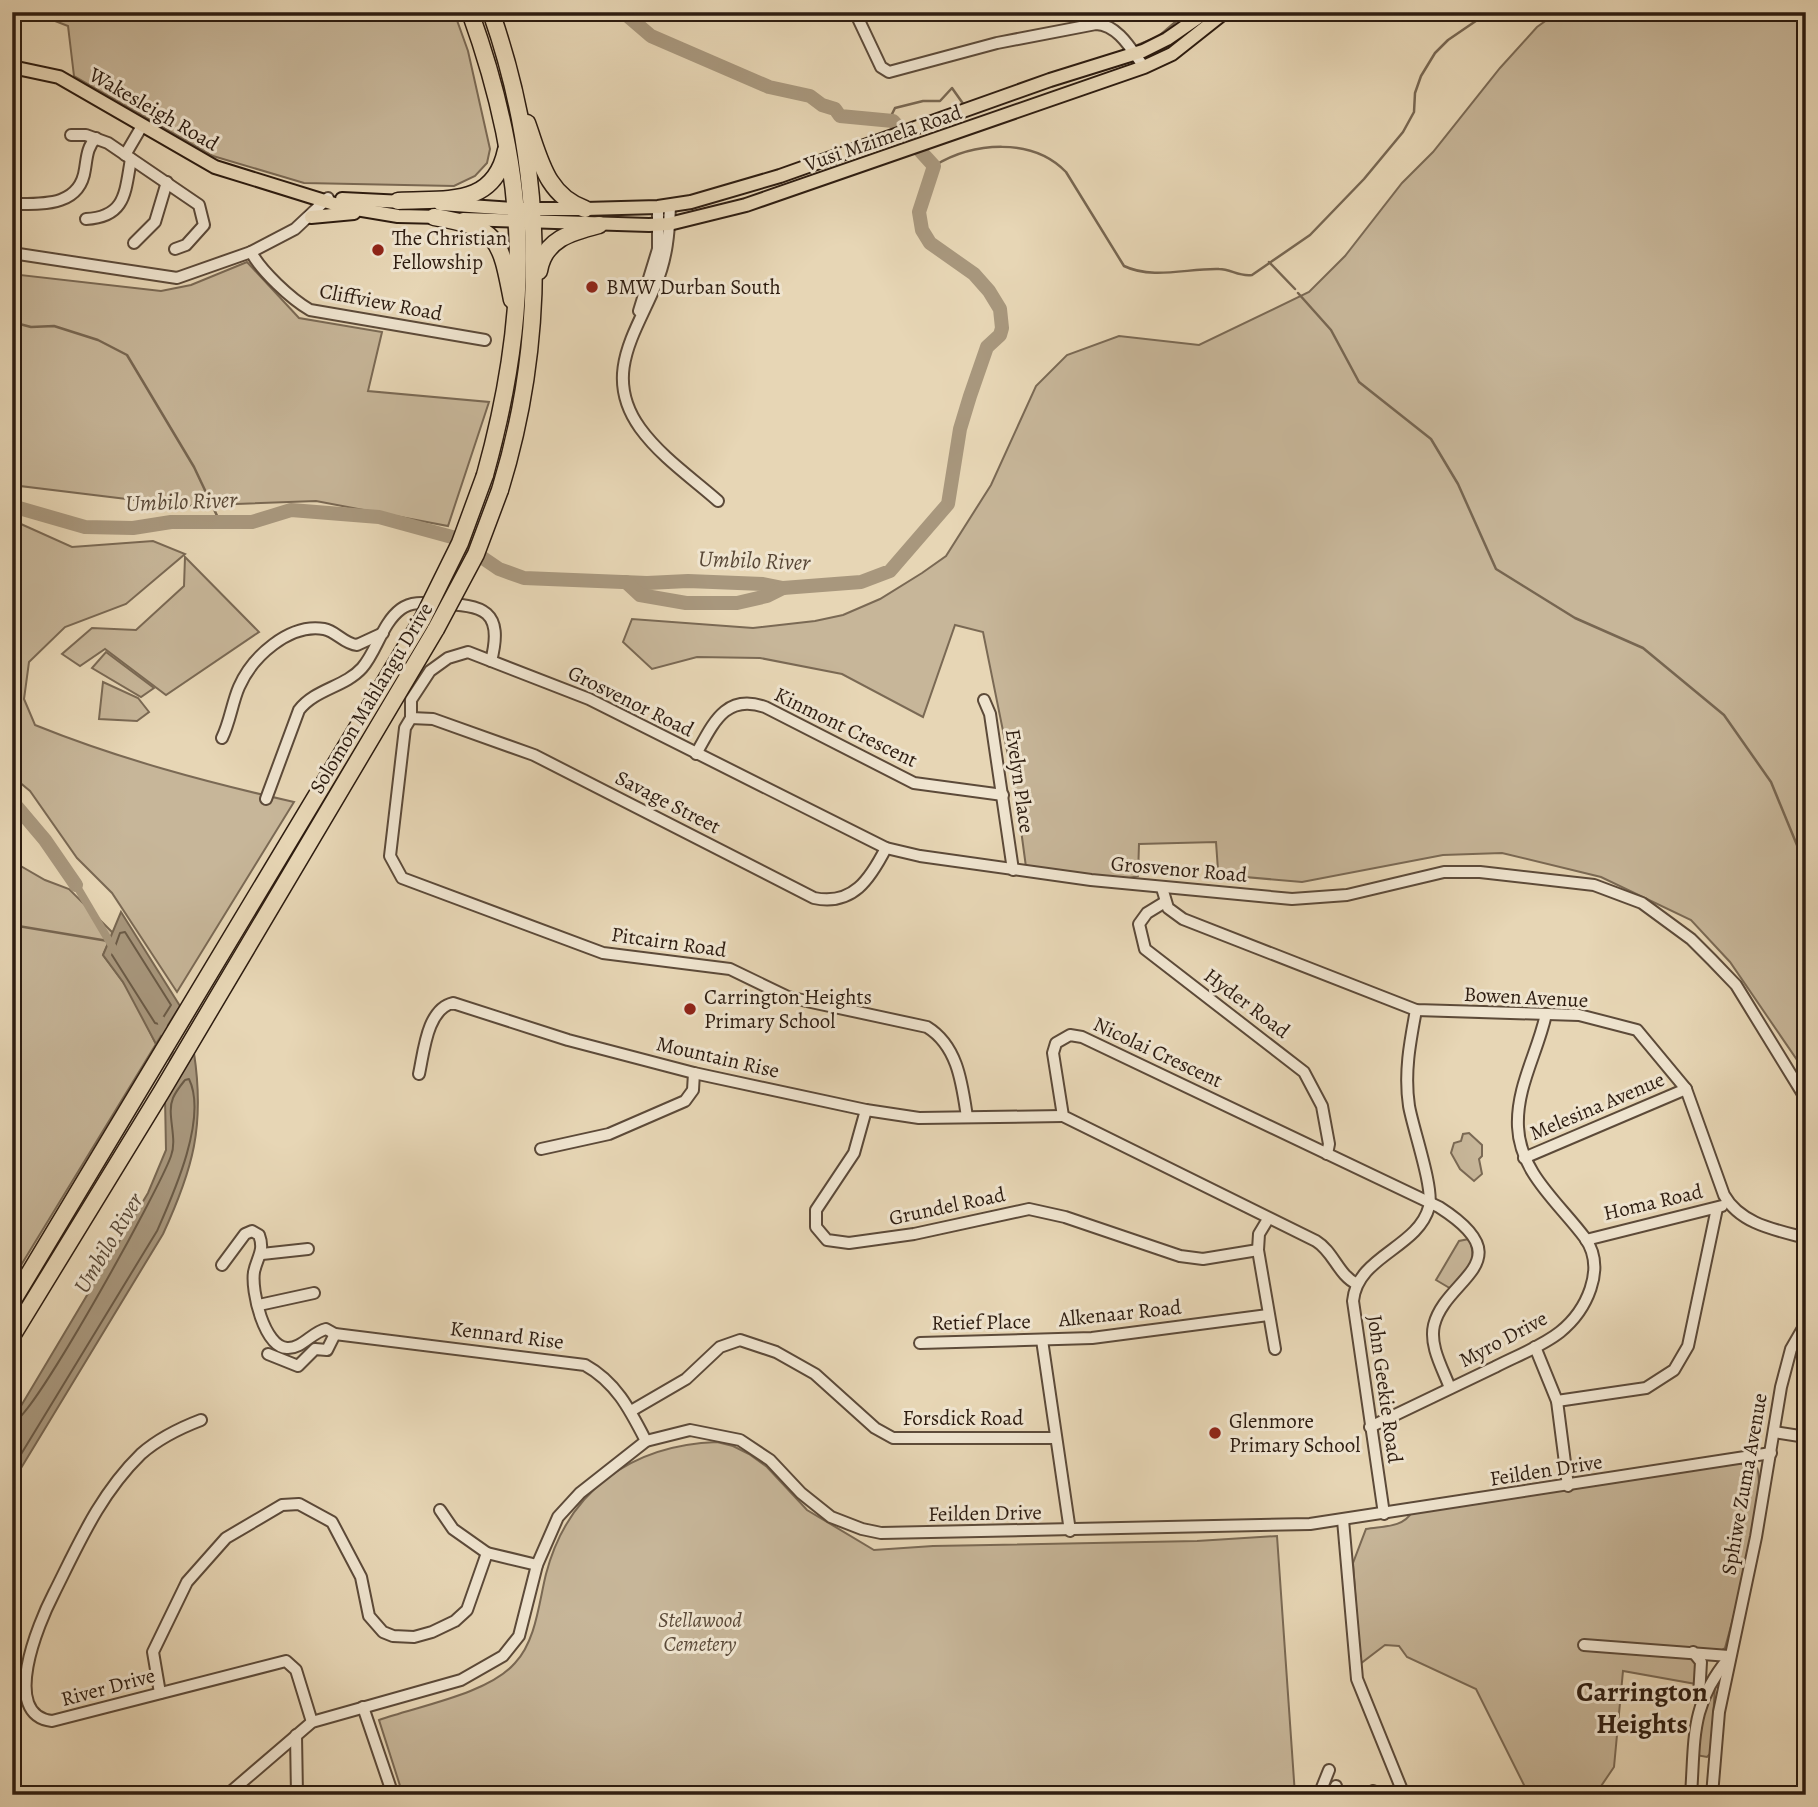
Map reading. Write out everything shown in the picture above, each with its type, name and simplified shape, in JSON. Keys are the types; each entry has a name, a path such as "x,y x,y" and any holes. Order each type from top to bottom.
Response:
{"highway":[{"name":"Solomon Mahlangu Drive","path":"12,1302 422,620 455,554 485,475 499,421 516,323 524,216 497,94 470,12"},
{"name":"Solomon Mahlangu Drive","path":"12,1336 162,1091 436,629 476,554 499,490 520,411 534,301 509,71 491,12"},
{"path":"509,71 547,178 562,198 585,209"},
{"path":"398,201 463,197 481,191 500,169 508,141"},
{"path":"434,217 472,224 492,237 507,270 516,323"},
{"path":"534,301 540,264 552,245 571,232 599,225"}],"main road":[{"name":"Vusi Mzimela Road","path":"524,216 585,209 664,206 780,176 1135,54 1167,40 1206,12"},
{"name":"Vusi Mzimela Road","path":"524,216 599,225 664,224 746,205 1144,67 1172,54 1225,12"},
{"name":"Wakesleigh Road","path":"12,67 60,78 199,160 323,199 375,213 434,217 524,216"},
{"path":"296,191 304,201 308,220 375,213"},
{"name":"Wakesleigh Road","path":"323,199 398,201 524,216"}],"street":[{"path":"855,12 881,67 889,72 997,43 1096,24 1113,29 1144,67"},
{"path":"86,219 106,217 119,206 128,157 142,126"},
{"path":"71,135 96,138 195,201 204,215 201,229 186,245 175,248"},
{"path":"12,204 58,202 74,193 82,183 88,147 96,138"},
{"path":"134,243 155,222 167,182"},
{"path":"12,253 164,278 187,276 251,252 308,220 323,199"},
{"path":"664,206 668,244 657,282 635,327 623,370 626,396 633,416 654,445 718,501"},
{"name":"Cliffview Road","path":"251,252 258,264 298,303 310,310 485,340"},
{"path":"266,799 299,710 309,700 357,673 396,614 411,604 470,604 485,611 494,621 497,636 491,662"},
{"path":"222,738 242,681 262,654 281,640 305,630 322,628 357,645 383,634"},
{"name":"Grosvenor Road","path":"395,870 390,856 405,728 411,718 411,700 439,664 466,652 589,699 886,848 920,856 1162,888 1313,899 1346,895 1422,875 1480,872 1594,885 1625,894 1682,932 1726,974 1806,1100"},
{"name":"Evelyn Place","path":"984,700 989,707 1013,870"},
{"name":"Kinmont Crescent","path":"696,754 719,717 735,704 748,702 765,707 914,783 1003,795"},
{"name":"Savage Street","path":"411,718 433,719 534,755 814,898 836,899 858,890 872,873 886,848"},
{"name":"Pitcairn Road","path":"395,870 408,881 603,953 730,970 788,997 927,1027 942,1039 953,1056 961,1078 967,1117"},
{"path":"1162,888 1165,902"},
{"name":"Bowen Avenue","path":"1165,902 1183,919 1416,1010 1579,1015 1637,1030 1686,1089 1728,1203"},
{"name":"Hyder Road","path":"1165,902 1147,913 1139,924 1144,949 1304,1072 1322,1106 1329,1144 1327,1154"},
{"name":"Mountain Rise","path":"419,1074 435,1015 443,1006 453,1003 568,1040 694,1073 866,1111 908,1118 1063,1116"},
{"path":"1063,1116 1324,1246 1344,1276 1357,1284 1366,1271 1420,1226 1430,1204 1409,1106 1406,1076 1416,1010"},
{"name":"Myro Drive","path":"1370,1427 1535,1347 1571,1322 1587,1298 1594,1271 1591,1248 1537,1181 1524,1158 1518,1127 1518,1102 1546,1014"},
{"name":"Nicolai Crescent","path":"1063,1116 1053,1053 1059,1040 1077,1035 1430,1204 1461,1224 1471,1236 1478,1257 1472,1273 1446,1303 1434,1325 1437,1355 1450,1388"},
{"path":"541,1149 609,1134 685,1101 693,1090 694,1073"},
{"name":"Melesina Avenue","path":"1524,1158 1686,1089"},
{"name":"Grundel Road","path":"866,1111 854,1153 816,1210 816,1227 827,1240 849,1243 880,1240 1029,1209 1065,1217 1180,1256 1203,1259 1258,1250"},
{"path":"1728,1203 1735,1211 1755,1223 1806,1238"},
{"name":"Homa Road","path":"1586,1240 1728,1203"},
{"path":"1557,1401 1646,1388 1675,1370 1688,1346 1717,1219 1717,1208"},
{"path":"1268,1219 1259,1234 1258,1250 1275,1349"},
{"path":"222,1265 249,1232 259,1235 262,1254 254,1273 266,1332 279,1346 293,1348 331,1332"},
{"path":"262,1254 307,1248"},
{"name":"John Geekie Road","path":"1357,1284 1354,1313 1384,1514"},
{"path":"259,1306 314,1293"},
{"name":"Alkenaar Road","path":"1070,1531 1042,1340 1111,1336 1269,1315"},
{"name":"Sphiwe Zuma Avenue","path":"1712,1795 1729,1657 1771,1453 1786,1364 1806,1323"},
{"path":"268,1354 297,1367 315,1349 327,1350 331,1332"},
{"name":"Kennard Rise","path":"331,1332 585,1365 606,1378 631,1411 646,1441"},
{"name":"Forsdick Road","path":"631,1411 686,1379 720,1347 740,1340 776,1352 816,1374 875,1428 893,1438 1056,1438"},
{"name":"Retief Place","path":"920,1343 1042,1340"},
{"path":"1535,1347 1557,1401 1568,1486"},
{"name":"River Drive","path":"201,1420 176,1431 142,1454 89,1520 52,1597 26,1640 15,1691 28,1713 52,1721 286,1661 296,1670 312,1722"},
{"name":"Feilden Drive","path":"312,1722 461,1680 503,1656 519,1636 537,1565 551,1530 567,1506 646,1441 690,1430 740,1440 771,1460 815,1506 831,1517 862,1529 900,1533 1291,1525 1384,1514 1771,1453"},
{"path":"1774,1432 1806,1437"},
{"path":"160,1693 153,1652 187,1582 226,1538 282,1505 299,1504 331,1522 361,1577 369,1616 383,1632 393,1636 414,1637 455,1621 467,1610 487,1553"},
{"path":"440,1510 453,1529 487,1553 537,1565"},
{"path":"1343,1520 1357,1679 1404,1795"},
{"path":"1584,1645 1693,1651 1729,1657"},
{"path":"1693,1651 1702,1665 1699,1706"},
{"name":"Sphiwe Zuma Avenue","path":"1691,1795 1699,1706 1709,1682 1729,1657"},
{"path":"363,1707 393,1795"},
{"path":"227,1795 312,1722"},
{"path":"296,1735 297,1795"},
{"path":"1693,1757 1715,1758"},
{"path":"1319,1795 1329,1770"},
{"path":"1366,1795 1368,1791 1381,1795"}],"green space":[{"path":"32,12 454,12 468,51 490,149 487,163 475,176 454,186 304,183 213,156 74,76 68,26"},
{"path":"1558,12 1806,12 1806,1073 1730,962 1691,920 1601,877 1502,853 1443,855 1302,882 1222,875 1218,870 1216,842 1139,844 1138,876 1121,880 1026,867 1017,800 983,632 955,625 923,717 842,674 760,658 697,657 652,669 623,642 632,619 753,628 843,615 880,599 922,573 946,556 991,485 1036,386 1067,355 1119,336 1199,345 1309,292 1345,256 1402,183 1433,152 1500,68 1537,27"},
{"path":"247,262 299,318 382,332 368,391 489,402 448,526 316,501 184,506 12,485 12,274 161,291 191,285"},
{"path":"12,520 72,547 153,541 185,554 126,604 65,627 29,662 24,699 35,725 163,769 294,802 177,992 112,893 77,858 30,791 12,776"},
{"path":"185,557 259,632 166,695 105,649 80,666 62,654 92,628 136,630 184,586"},
{"path":"106,652 154,688 141,697 92,668"},
{"path":"103,682 138,698 149,712 137,721 99,719"},
{"path":"12,861 45,880 69,889 113,933 103,955 131,993 156,1044 12,1280"},
{"path":"1469,1133 1482,1145 1482,1156 1479,1159 1482,1174 1474,1181 1460,1169 1451,1153 1454,1143 1461,1141 1463,1134"},
{"path":"1469,1239 1472,1261 1464,1278 1453,1290 1436,1280 1459,1241"},
{"name":"Stellawood Cemetery","path":"717,1442 749,1454 767,1467 807,1510 874,1550 933,1546 1197,1541 1277,1536 1295,1795 403,1795 379,1720 452,1698 503,1674 515,1663 528,1644 556,1544 570,1518 587,1496 631,1463 686,1445"},
{"path":"1738,1463 1757,1468 1759,1482 1754,1528 1725,1648 1717,1653 1700,1651 1696,1684 1623,1671 1614,1767 1595,1795 1529,1795 1476,1689 1407,1657 1399,1646 1385,1645 1360,1664 1353,1563 1366,1529 1398,1524 1412,1512"},
{"path":"1715,1686 1711,1753 1707,1757 1696,1755 1702,1707"}],"water":[{"path":"121,912 180,1006 156,1044 123,982 103,955"},
{"path":"194,1053 197,1125 189,1167 173,1211 163,1234 12,1483 12,1421 148,1193 166,1150 165,1098"}],"waterway":[{"name":"Umbilo River","path":"12,506 85,527 133,528 171,522 252,522 291,510 379,517 452,537 499,569 524,578 647,583 688,581 763,584 783,588 861,582 890,571 948,504 960,429 970,396 987,347 1000,335 1002,328 1000,309 989,291 974,274 930,243 922,230 919,212 934,166 893,121 840,116 835,109 822,105 810,96 769,87 651,36 623,12"},
{"path":"1138,45 1158,37 1187,12"},
{"path":"934,166 949,158 984,148 1020,148 1037,153 1066,172 1124,266 1159,273 1219,269 1252,275 1310,235 1364,179 1403,132 1414,112 1415,93 1421,76 1435,53 1448,40 1489,12"},
{"path":"1049,86 1066,81"},
{"path":"889,120 895,108 923,101 940,101 952,88 964,105"},
{"path":"1269,262 1295,289"},
{"path":"1298,293 1331,330 1359,382 1431,439 1458,484 1496,569 1575,618 1643,648 1724,715 1771,782 1806,867"},
{"path":"12,322 31,327 54,326 98,340 127,355 194,467 220,522"},
{"path":"626,582 640,595 686,603 737,603 767,596 783,588"},
{"name":"Umbilo River","path":"12,801 45,840 76,885"},
{"name":"Umbilo River","path":"76,885 115,951"},
{"path":"12,925 108,941"},
{"name":"Umbilo River","path":"161,1020 175,1068"}],"place":[{"name":"The Christian Fellowship","path":"378,250"},
{"name":"BMW Durban South","path":"592,287"},
{"name":"Carrington Heights Primary School","path":"690,1009"},
{"name":"Glenmore Primary School","path":"1215,1433"}],"district":[{"name":"Carrington Heights","path":"1642,1707"}]}
